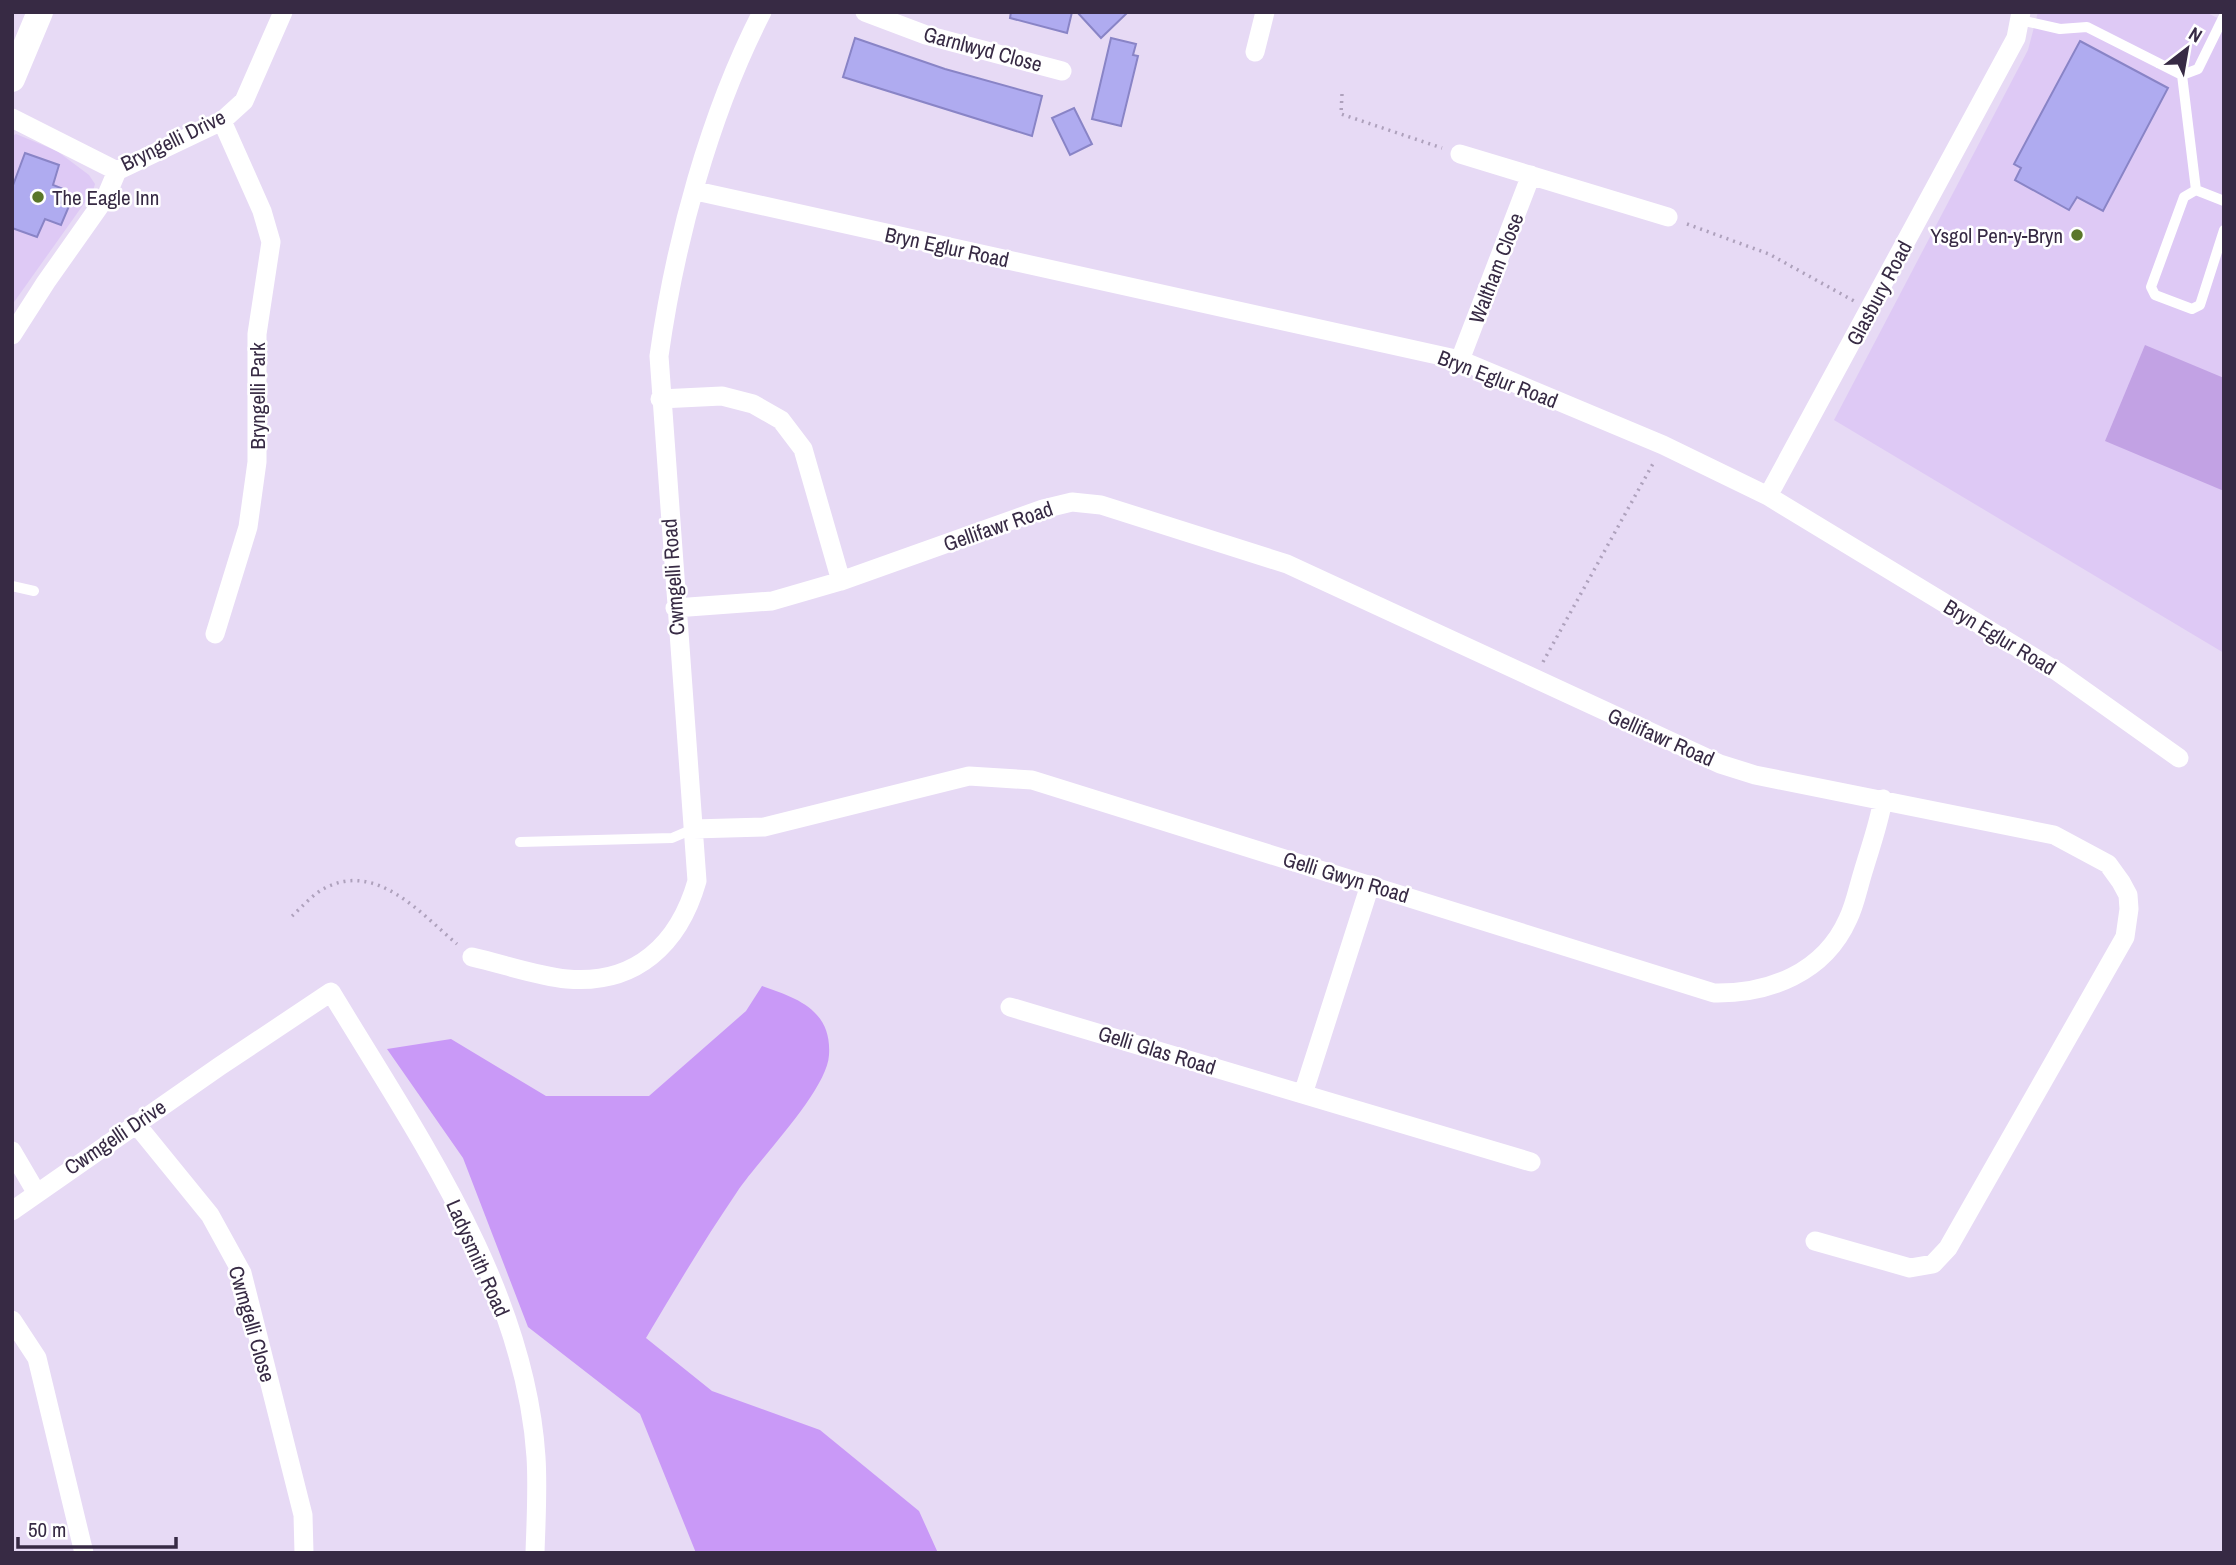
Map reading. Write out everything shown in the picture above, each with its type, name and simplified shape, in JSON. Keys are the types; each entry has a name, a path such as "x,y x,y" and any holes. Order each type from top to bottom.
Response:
{"main road":[{"path":"12,79 40,12"}],"street":[{"name":"Bryngelli Drive","path":"12,118 117,171 222,121 244,101 284,12"},
{"name":"Cwmgelli Road","path":"472,957 567,979 611,977 644,962 671,939 688,911 697,881 675,608 659,356 669,287 717,116 762,12"},
{"name":"Garnlwyd Close","path":"865,12 926,35 1062,71"},
{"path":"1255,52 1265,12"},
{"name":"Glasbury Road","path":"1768,496 2016,38 2020,16"},
{"name":"Bryngelli Park","path":"215,634 248,527 259,440 255,372 257,334 271,242 262,211 222,121"},
{"path":"1460,154 1668,218"},
{"path":"12,335 106,197 117,171"},
{"name":"Waltham Close","path":"1460,360 1531,175"},
{"name":"Bryn Eglur Road","path":"696,191 1460,360 1663,445 1768,496 2058,672 2179,758"},
{"path":"660,399 722,396 753,404 781,420 803,449 841,581"},
{"name":"Gellifawr Road","path":"675,608 772,601 841,581 1043,509 1072,502 1101,505 1287,564 1720,764 1755,775 2054,835 2108,864 2128,895 2129,909 2122,943 1940,1256 1933,1264 1910,1268 1815,1241"},
{"name":"Gelli Gwyn Road","path":"693,829 764,827 969,776 1032,780 1714,993 1744,994 1768,989 1795,977 1819,960 1836,941 1848,919 1883,799"},
{"path":"1304,1094 1370,885"},
{"name":"Cwmgelli Drive","path":"12,1211 331,992"},
{"name":"Ladysmith Road","path":"331,992 468,1226 504,1312 524,1384 536,1456 535,1553"},
{"name":"Gelli Glas Road","path":"1010,1007 1531,1162"},
{"name":"Cwmgelli Close","path":"136,1124 210,1215 242,1273 303,1515 304,1553"},
{"path":"12,1151 36,1192"},
{"path":"12,1320 37,1358 84,1553"}],"lane":[{"path":"2020,16 2060,29 2087,27 2182,75 2198,69 2224,16"},
{"path":"2182,75 2196,190"},
{"path":"2224,201 2196,190 2183,197 2151,287 2155,295 2192,309 2200,305 2224,230"},
{"path":"12,586 34,591"},
{"path":"520,842 672,838 693,829"}],"path":[{"path":"1342,94 1341,114 1460,154"},
{"path":"1668,218 1769,254 1870,310"},
{"path":"1533,679 1663,445"},
{"path":"292,916 324,888 348,881 377,884 403,897 472,957"}],"shaded area":[{"name":"Ysgol Pen-y-Bryn","path":"2038,12 2205,12 2224,21 2224,653 1834,420 2028,50"},
{"path":"16,134 57,151 89,175 95,184 93,191 12,305 12,136"},
{"path":"2145,345 2224,378 2224,491 2105,441"},
{"path":"762,986 799,1001 818,1017 825,1027 828,1040 829,1055 825,1070 805,1105 725,1210 646,1338 712,1391 820,1430 919,1511 938,1553 696,1553 640,1414 528,1327 463,1158 387,1049 451,1039 546,1096 649,1096 746,1011"}],"building":[{"path":"1011,12 1072,12 1067,33 1010,18"},
{"path":"1077,12 1128,12 1101,38"},
{"path":"855,38 945,69 1042,96 1032,136 843,77"},
{"path":"1111,38 1136,44 1133,55 1138,56 1121,126 1092,119"},
{"path":"2080,41 2168,88 2103,211 2077,197 2069,210 2015,180 2021,168 2014,164"},
{"path":"1074,108 1092,144 1070,155 1052,118"},
{"name":"The Eagle Inn","path":"25,153 59,165 53,185 66,190 61,203 69,206 61,225 45,219 37,237 12,228 12,188"}],"place":[{"name":"The Eagle Inn","path":"38,197"},
{"name":"Ysgol Pen-y-Bryn","path":"2077,235"}]}
